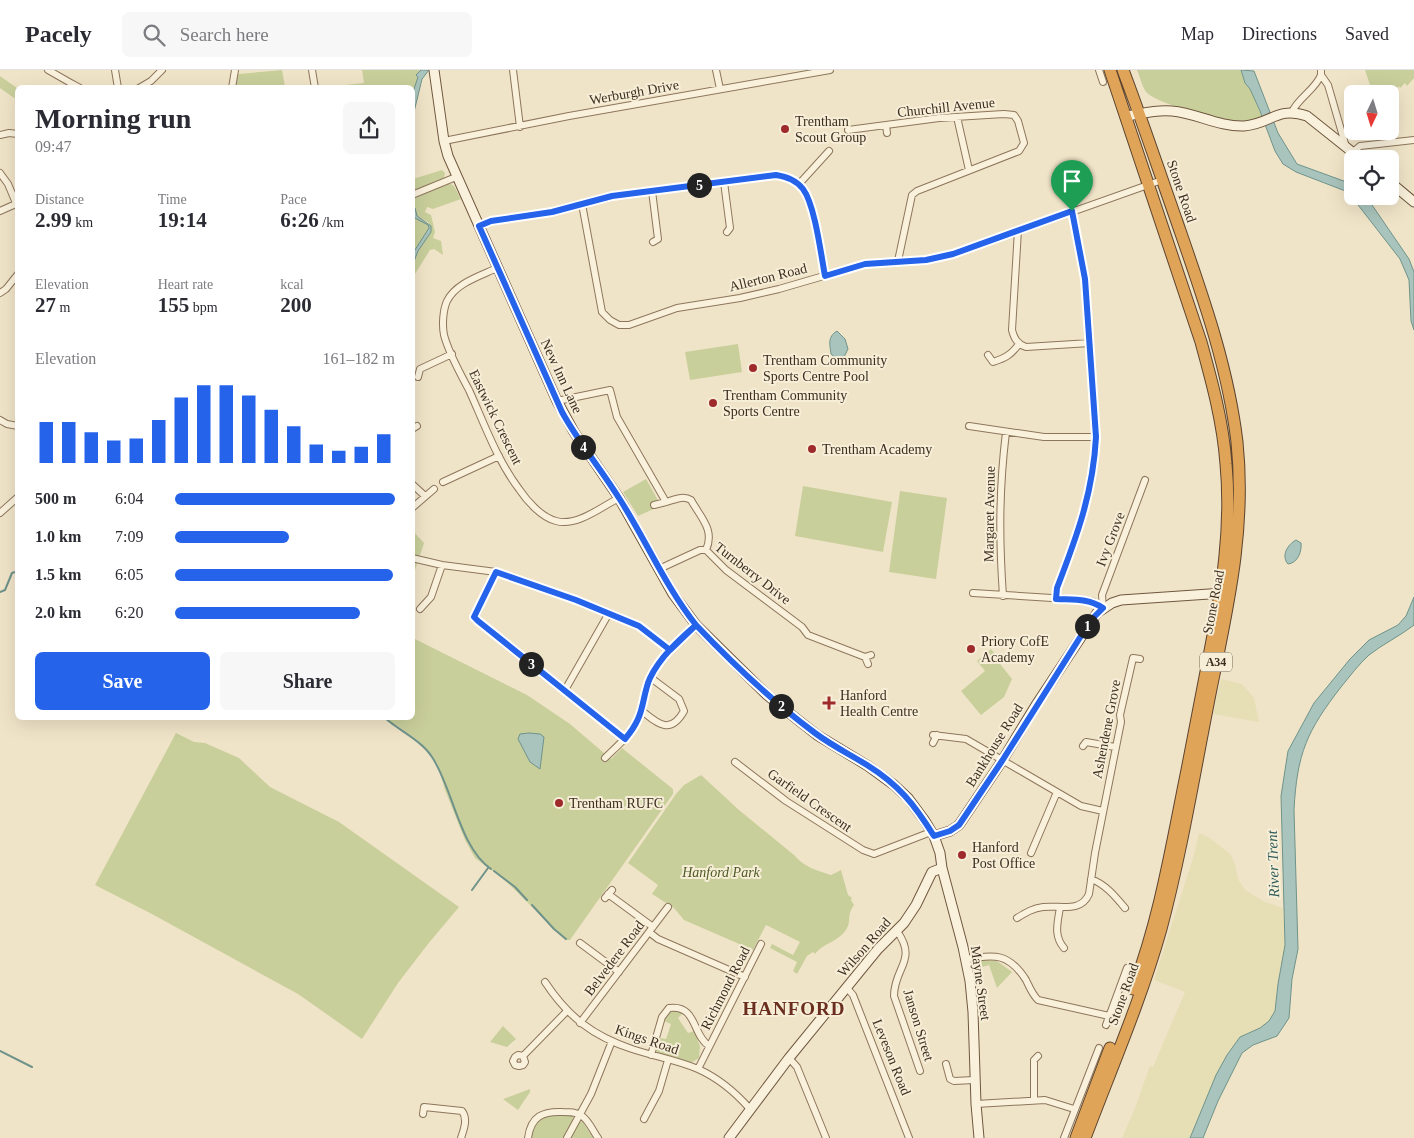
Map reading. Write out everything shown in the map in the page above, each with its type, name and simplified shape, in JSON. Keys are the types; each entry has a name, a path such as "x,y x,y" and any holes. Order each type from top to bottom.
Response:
{"highway":[{"name":"Stone Road","path":"1110,70 1200,342 1211,381 1223,436 1226,464 1228,514 1226,592"},
{"name":"Stone Road","path":"1085,1138 1146,975 1161,928 1168,879 1238,534 1239,474 1228,384 1212,323 1123,70"},
{"name":"Stone Road","path":"1076,1138 1138,976 1168,879"}],"street":[{"path":"48,70 75,85"},
{"path":"115,70 118,85"},
{"path":"144,85 162,70"},
{"path":"232,85 235,70"},
{"path":"312,70 314,85"},
{"name":"New Inn Lane","path":"434,70 444,141 456,177 557,401 574,432 619,498 673,594 696,625 768,695 817,735 868,766 894,785 918,810 932,834"},
{"path":"513,70 520,127"},
{"path":"716,70 720,89"},
{"name":"Werburgh Drive","path":"444,141 569,116 830,70"},
{"path":"1099,70 1103,82"},
{"path":"1292,112 1294,106 1318,82 1321,72"},
{"path":"1321,72 1328,85 1349,149"},
{"path":"1126,116 1153,111 1172,111 1232,126 1259,123 1275,116 1292,112 1307,116 1349,149"},
{"name":"Churchill Avenue","path":"848,130 856,132 886,125 957,117 1014,115 1024,138 1019,151 969,170"},
{"path":"898,261 912,195 917,190 969,170 957,117"},
{"path":"886,125 887,133"},
{"path":"0,135 15,134"},
{"path":"1349,149 1414,140"},
{"path":"799,184 828,156"},
{"path":"0,173 15,199"},
{"path":"479,226 491,221 552,212 612,196 776,175 799,184 804,191 814,221 825,276"},
{"path":"415,194 456,177"},
{"name":"Allerton Road","path":"582,204 602,312 619,325 629,325 677,308 740,298 865,264 926,260 953,254 1162,180"},
{"path":"724,182 731,230"},
{"path":"1399,190 1414,202"},
{"path":"652,191 658,241"},
{"path":"0,211 15,204"},
{"path":"1056,599 1057,588 1086,508 1094,462 1096,437 1085,279 1072,211"},
{"path":"1018,230 1012,330 1014,337 1019,344 1026,347 1090,343"},
{"name":"Eastwick Crescent","path":"497,268 455,290 447,302 443,316 444,334 499,456 518,488 531,505 554,521 571,521 582,518 619,498"},
{"path":"0,293 15,278"},
{"path":"988,355 992,364 1007,357 1019,344"},
{"path":"418,371 452,354"},
{"path":"557,401 614,389 617,417 666,502"},
{"path":"0,420 15,425"},
{"path":"969,426 1044,437 1096,437"},
{"name":"Margaret Avenue","path":"1003,596 999,519 1000,479 1006,432"},
{"path":"443,482 499,456"},
{"name":"Ivy Grove","path":"1103,608 1102,595 1145,480"},
{"path":"415,487 425,496"},
{"path":"415,505 434,489"},
{"path":"654,505 682,498 691,500 709,531 710,542 706,550"},
{"path":"0,513 15,500"},
{"name":"Turnberry Drive","path":"659,569 700,550 706,550 726,570 792,624 802,627 808,635 868,656 868,664"},
{"path":"415,559 442,565 496,572 639,626 670,650"},
{"path":"420,609 431,597 442,565"},
{"path":"496,572 474,617 625,739"},
{"name":"Bankhouse Road","path":"932,834 950,831 959,825 1002,761 1091,620 1103,608 1121,600 1226,592"},
{"path":"973,593 1084,600 1094,602 1103,608"},
{"path":"564,690 609,614"},
{"path":"605,758 625,739 638,720 650,678 670,650 696,625"},
{"name":"Ashendene Grove","path":"1060,907 1078,906 1084,903 1089,894 1121,722 1120,715 1133,658 1140,659"},
{"path":"641,710 660,725 667,725 676,721 684,711 679,699 650,678"},
{"path":"933,743 935,735 966,739 1081,806 1103,811"},
{"path":"1084,742 1115,747"},
{"name":"Garfield Crescent","path":"735,762 786,801 863,850 874,854 932,834"},
{"path":"1031,853 1057,792"},
{"name":"Mayne Street","path":"932,834 940,853 942,868 966,959 973,1012 974,1080 979,1138"},
{"name":"Wilson Road","path":"734,1136 750,1109 789,1058 878,949 897,932 916,905 930,875 935,870 942,868"},
{"path":"1091,879 1098,882 1118,905 1125,908"},
{"path":"608,894 651,930 658,939 745,977"},
{"name":"Belvedere Road","path":"580,1023 668,907"},
{"path":"1017,918 1030,910 1044,907 1060,907 1056,932 1057,938 1064,948"},
{"name":"Janson Street","path":"897,932 904,942 906,959 894,986 894,996 920,1070"},
{"path":"578,942 619,972"},
{"name":"Richmond Road","path":"698,1069 762,944"},
{"path":"966,959 996,955 1008,961 1020,971 1033,995 1038,1000 1109,1016"},
{"path":"1106,1025 1127,968"},
{"name":"Kings Road","path":"545,982 567,1012 580,1023 612,1041 698,1069 725,1086 750,1109"},
{"name":"Leveson Road","path":"847,988 853,995 909,1138"},
{"path":"651,1055 662,1017 669,1008 682,1008 688,1013 704,1043 709,1046"},
{"path":"523,1056 567,1012"},
{"path":"567,1138 603,1067 612,1041"},
{"path":"1064,1138 1097,1050"},
{"path":"1034,1057 1034,1099"},
{"path":"789,1058 797,1067 826,1138"},
{"path":"644,1119 659,1090 668,1060"},
{"name":"Janson Street","path":"946,1064 950,1079 954,1082 974,1080"},
{"path":"976,1104 1034,1099 1054,1102 1074,1109"},
{"path":"424,1107 462,1111 466,1120 462,1138"},
{"path":"528,1138 535,1119 541,1114 556,1111 575,1112 580,1115 586,1119 598,1138"}],"shaded area":[{"path":"1221,679 1242,684 1254,698 1259,722 1213,714"},
{"path":"1199,833 1210,838 1230,854 1235,864 1238,879 1245,890 1263,901 1283,908 1285,945 1275,1011 1269,1021 1260,1028 1240,1037 1203,1105 1190,1138 1122,1138 1150,1066 1153,1067 1185,992 1154,980 1194,855"}],"green space":[{"path":"282,70 285,85 235,85 236,76 239,74"},
{"path":"362,70 421,70 417,74 415,86 345,85 364,83"},
{"path":"1137,70 1241,70 1245,83 1250,89 1262,117 1235,122 1200,114 1161,101 1146,92"},
{"path":"1365,70 1414,70 1414,78 1407,86 1405,83 1400,88 1399,85 1370,85"},
{"path":"0,76 15,87 15,99 0,88"},
{"path":"442,170 445,173 444,178 415,192 415,178"},
{"path":"451,184 454,186 461,199 433,209 427,207 425,212 431,215 435,232 433,238 441,241 443,255 434,249 430,250 415,274 415,259 431,232 429,223 417,216 415,198"},
{"path":"415,216 428,225 429,228 415,250"},
{"path":"738,344 742,372 690,380 685,352"},
{"path":"646,479 659,502 654,504 656,508 638,516 623,492"},
{"path":"803,486 892,502 883,552 795,536"},
{"path":"900,491 947,498 936,579 889,572"},
{"path":"415,533 424,543 415,570"},
{"name":"Trentham RUFC","path":"415,639 527,695 570,724 611,759 622,748 673,789 673,794 570,940 565,940 499,874 475,858 465,840 445,790 437,763 420,742 395,724 393,726 387,720 415,720"},
{"path":"991,649 1012,679 1004,697 981,715 961,691 985,671 977,661"},
{"path":"176,733 194,742 205,743 239,758 270,787 339,822 459,907 398,983 362,1039 298,994 95,885"},
{"name":"Hanford Park","path":"701,775 739,810 802,862 811,868 831,875 841,870 848,895 852,898 851,900 854,905 850,912 848,927 843,934 822,947 815,954 813,952 807,956 797,974 793,971 797,962 770,948 772,944 793,955 800,942 766,925 753,950 684,920 674,908 652,894 658,885 628,863 676,794 684,785"},
{"path":"983,960 997,961 1012,972 997,988 989,965 975,969 973,963"},
{"path":"671,1010 681,1012 682,1014 678,1018 688,1033 694,1031 700,1046 699,1058 691,1063 656,1051 658,1040 660,1038 666,1039 671,1024 664,1019"},
{"path":"503,1026 516,1039 507,1047 490,1042"},
{"path":"530,1089 518,1110 503,1099"},
{"path":"550,1116 572,1116 575,1121 565,1138 531,1138 537,1124 542,1119"},
{"path":"582,1121 593,1138 570,1138 579,1123"}],"water":[{"path":"421,70 429,70 422,79 415,108 415,86 418,77 416,75"},
{"path":"1241,70 1254,71 1278,133 1297,164 1344,181 1344,190 1296,172 1283,164 1275,151 1250,89 1245,83"},
{"path":"1358,205 1372,205 1409,259 1414,272 1414,330 1411,321 1409,280 1400,259"},
{"path":"415,208 417,216 431,226 431,232 415,259 415,250 429,228 428,225 415,218"},
{"path":"837,331 845,339 848,349 843,359 838,360 831,354 830,344 830,339"},
{"path":"1296,540 1301,543 1300,553 1297,559 1288,564 1285,558 1286,551"},
{"path":"1414,597 1414,625 1369,655 1355,670 1329,703 1312,730 1301,758 1295,790 1294,810 1298,949 1292,979 1289,1018 1277,1036 1253,1045 1242,1053 1218,1101 1203,1138 1190,1138 1216,1075 1227,1055 1240,1037 1260,1028 1269,1021 1275,1011 1285,945 1281,796 1288,751 1314,703 1350,659 1369,640 1398,625 1406,616"},
{"path":"520,734 540,734 544,737 540,769 530,762 518,739"}],"waterway":[{"path":"0,592 5,590 12,573 15,572"},
{"path":"388,720 416,741 432,757 446,784 457,816 471,847 491,869"},
{"path":"472,890 488,868"},
{"path":"494,871 515,887 527,900"},
{"path":"532,905 566,939"},
{"path":"0,1051 32,1067"}],"place":[{"name":"Trentham Scout Group","path":"785,129"},
{"name":"Trentham Community Sports Centre Pool","path":"753,368"},
{"name":"Trentham Community Sports Centre","path":"713,403"},
{"name":"Trentham Academy","path":"812,449"},
{"name":"Priory CofE Academy","path":"971,649"},
{"name":"Hanford Health Centre","path":"829,703"},
{"name":"Trentham RUFC","path":"559,803"},
{"name":"Hanford Post Office","path":"962,855"}],"district":[{"name":"HANFORD","path":"794,1008"}],"route":[{"path":"1072,211 953,254 926,260 865,264 825,276 808,199 799,184 791,179 776,175 612,196 552,212 491,221 479,226 562,412 619,498 673,594 696,625 678,641 670,650 650,678 638,720 625,739 474,617 496,572 576,600 639,626 670,650 696,625 768,695 798,720 817,735 868,766 894,785 918,810 934,836 950,831 959,825 1002,761 1091,620 1103,608 1094,602 1084,600 1056,599 1057,588 1086,508 1094,462 1096,437 1085,279 1072,211"}],"water label":[{"name":"River Trent","path":"1273,864"}]}
